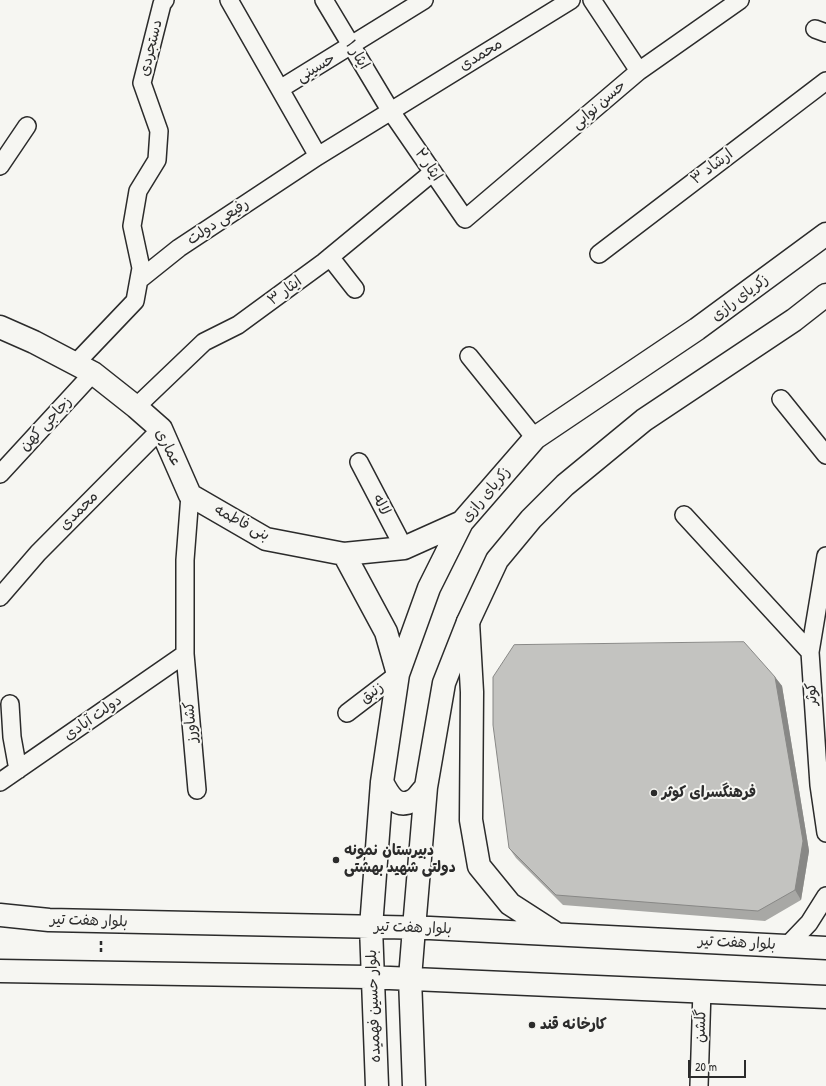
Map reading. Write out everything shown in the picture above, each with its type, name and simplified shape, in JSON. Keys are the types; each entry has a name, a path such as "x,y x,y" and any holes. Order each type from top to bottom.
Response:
{"street":[{"name":"دستجردی","path":"139,280 141,268 132,226 138,190 157,160 159,131 142,83 162,4 165,0"},
{"path":"229,0 318,156"},
{"name":"۱ ایثار","path":"324,0 390,110"},
{"name":"حسینی","path":"280,89 424,0"},
{"name":"محمدی","path":"390,110 571,0"},
{"path":"592,0 639,70"},
{"name":"حسن نوابی","path":"465,219 639,70 740,0"},
{"name":"ارشاد ۳","path":"599,254 826,81"},
{"name":"رفیعی دولت","path":"139,280 179,248 390,110"},
{"name":"ایثار ۲","path":"390,110 465,219"},
{"path":"0,166 27,126"},
{"name":"ایثار ۳","path":"136,407 204,342 238,325 330,257 433,172"},
{"name":"زکریای رازی","path":"371,927 382,782 398,674 429,588 462,522 536,438 697,329 826,234"},
{"path":"330,257 355,289"},
{"path":"84,368 135,301 139,280"},
{"path":"414,1086 410,978 426,787 444,682 468,622 497,560 531,519 565,485 644,420 794,320 826,295"},
{"name":"عماری","path":"0,327 34,342 84,368 136,407 161,429 190,495 185,560 185,654"},
{"path":"470,356 536,438"},
{"name":"زجاجی کهن","path":"0,474 84,368"},
{"path":"782,399 826,455"},
{"name":"محمدی","path":"0,597 38,553 161,429"},
{"name":"لاله","path":"359,462 404,548"},
{"name":"بنی فاطمه","path":"190,495 266,539 344,554 404,548 462,522"},
{"path":"684,515 810,652"},
{"path":"344,554 386,632 398,674"},
{"name":"کوثر","path":"826,556 810,652 819,785 826,833"},
{"path":"468,622 472,692 471,820 479,866 510,904 556,934"},
{"name":"دولت آبادی","path":"0,782 185,654"},
{"name":"کشاورز","path":"185,654 197,790"},
{"name":"زنبق","path":"346,713 398,674"},
{"path":"10,704 12,737 18,770"},
{"path":"382,782 390,798 400,802 412,801 426,787"},
{"path":"787,946 809,923 826,896"},
{"name":"بلوار هفت تیر","path":"0,915 49,920 102,922 414,928 826,948"},
{"name":"بلوار حسین فهمیده","path":"371,927 377,1086"},
{"path":"0,971 410,978 702,990 826,997"},
{"name":"گلشن","path":"699,1086 702,990"}],"path":[{"path":"100,972 102,922"}],"building":[{"name":"فرهنگسرای کوثر","path":"744,642 775,677 803,841 795,890 758,911 556,895 509,848 493,725 493,677 514,645"}],"place":[{"name":"فرهنگسرای کوثر","path":"654,793"},
{"name":"دبیرستان نمونه دولتی شهید بهشتی","path":"336,860"},
{"name":"کارخانه قند","path":"532,1025"}]}
